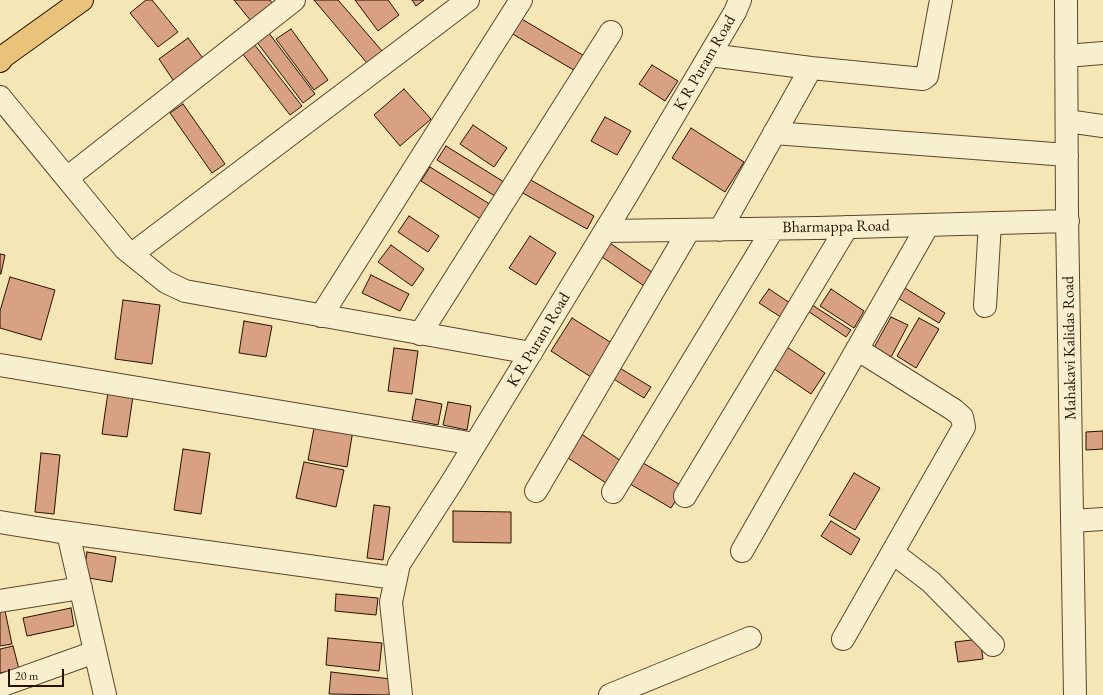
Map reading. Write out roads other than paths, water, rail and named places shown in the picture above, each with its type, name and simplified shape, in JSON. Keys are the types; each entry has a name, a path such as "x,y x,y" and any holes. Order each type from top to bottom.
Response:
{"main road":[{"path":"0,61 4,56 82,0"}],"street":[{"path":"67,178 294,0"},
{"path":"132,254 468,0"},
{"path":"321,316 522,0"},
{"name":"K R Puram Road","path":"401,695 391,602 399,564 475,444 605,231 736,12 740,0"},
{"path":"710,55 811,68 923,79 927,76 941,0"},
{"name":"Mahakavi Kalidas Road","path":"1066,0 1075,695"},
{"path":"420,334 611,32"},
{"path":"1066,56 1103,53"},
{"path":"720,230 811,68"},
{"path":"0,97 125,248 166,282 185,291 531,353"},
{"path":"1067,121 1103,126"},
{"path":"774,134 1067,155"},
{"name":"Bharmappa Road","path":"605,231 720,230 1068,221"},
{"path":"985,306 990,223"},
{"path":"742,551 928,225"},
{"path":"686,496 847,227"},
{"path":"613,492 773,228"},
{"path":"536,491 689,230"},
{"path":"844,639 964,427 962,417 954,410 857,349"},
{"path":"0,366 475,444"},
{"path":"1072,521 1103,519"},
{"path":"0,522 68,533 395,578"},
{"path":"68,533 105,695"},
{"path":"893,553 931,582 993,645"},
{"path":"0,601 80,588"},
{"path":"610,695 750,638"},
{"path":"0,686 95,652"}]}
